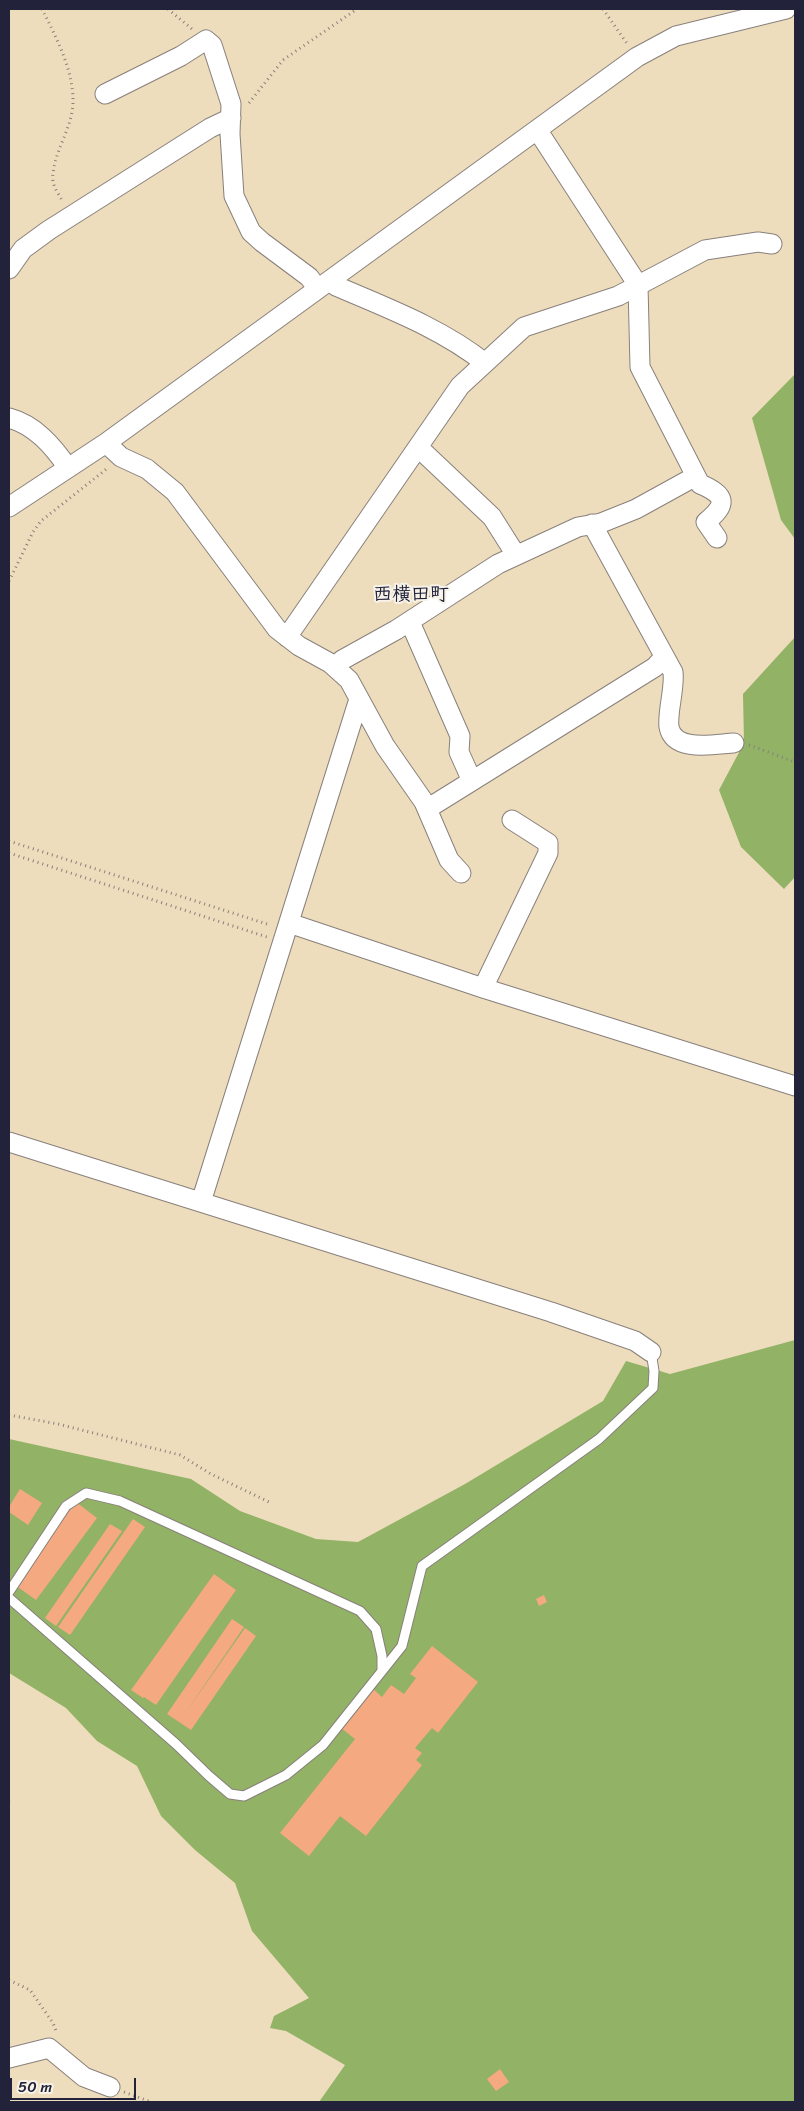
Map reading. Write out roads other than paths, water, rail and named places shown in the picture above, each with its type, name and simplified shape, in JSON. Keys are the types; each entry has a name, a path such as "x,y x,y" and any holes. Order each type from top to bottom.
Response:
{"street":[{"path":"9,507 106,443 637,58 676,36 786,9"},
{"path":"105,94 181,56 206,40 212,44 231,104 234,196 251,232 309,277 324,285 336,286 420,322 461,346 484,363"},
{"path":"9,270 23,249 210,128 231,118"},
{"path":"538,131 638,285 640,367 700,484 714,490 720,497 722,504 719,511 706,522 717,538"},
{"path":"287,637 460,386 524,327 618,296 705,250 758,242 772,244"},
{"path":"9,418 32,428 47,441 68,468"},
{"path":"106,443 121,457 147,469 175,492 277,629 336,668 349,680 386,746 427,809 449,860 461,873"},
{"path":"418,448 492,517 516,555"},
{"path":"336,668 342,660 410,622 498,564 578,527 601,523 636,509 696,476"},
{"path":"592,524 673,672 674,683 669,726 676,740 684,744 734,744"},
{"path":"410,622 460,736 460,752 472,781"},
{"path":"427,809 655,667 664,658"},
{"path":"201,1202 359,700"},
{"path":"483,988 548,853 548,844 512,820"},
{"path":"287,932 483,988 795,1086"},
{"path":"9,1142 552,1312 634,1341 651,1352"},
{"path":"9,2058 49,2048 84,2077 110,2087"}],"lane":[{"path":"9,1598 230,1794 244,1796 270,1784 308,1758 323,1745 402,1646 422,1566 599,1439 653,1388 654,1371 651,1352"},
{"path":"9,1592 66,1506 86,1492 120,1501 360,1611 376,1630 382,1656 382,1669"}],"district":[{"name":"西横田町","path":"411,595"}]}
